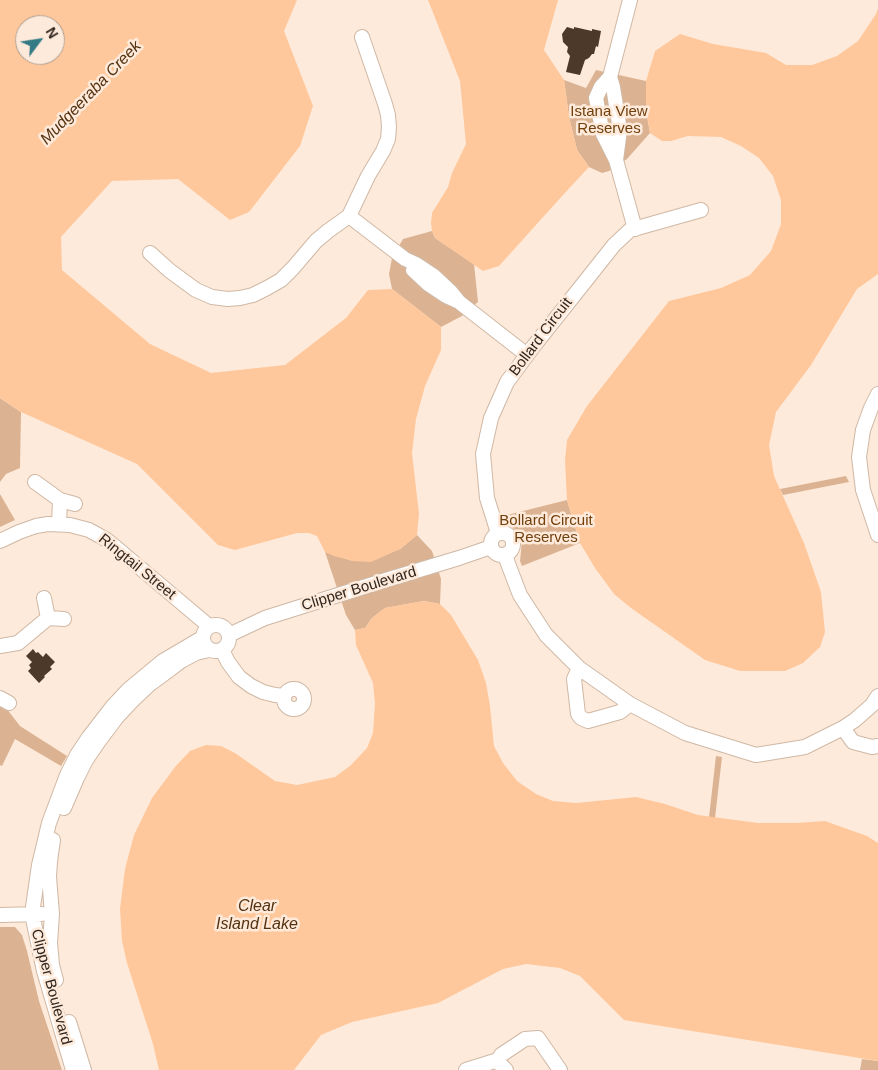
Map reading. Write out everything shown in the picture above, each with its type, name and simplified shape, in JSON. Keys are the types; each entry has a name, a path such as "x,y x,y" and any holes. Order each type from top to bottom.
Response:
{"street":[{"path":"630,0 610,78 601,87 596,98 603,134 616,160 635,230"},
{"path":"150,253 196,290 212,297 240,298 252,295 281,280 316,241 349,216 368,176 383,152 388,139 389,127 385,104 362,37"},
{"path":"610,78 620,130 616,160"},
{"path":"599,117 617,114"},
{"name":"Bollard Circuit","path":"498,533 487,498 483,454 491,418 507,382 614,244 630,230 701,210"},
{"path":"349,216 405,259 434,276 459,302 527,355"},
{"path":"878,394 863,430 859,457 863,490 878,536"},
{"path":"34,482 60,500 75,504"},
{"path":"59,524 60,500"},
{"name":"Ringtail Street","path":"0,541 36,526 59,524 89,530 107,540 211,641"},
{"path":"498,533 505,533 511,537 513,543 511,550 506,554 498,555 491,547 490,543 498,533"},
{"name":"Clipper Boulevard","path":"229,634 265,618 491,547"},
{"path":"506,554 520,595 546,635 579,668 630,704 685,733 756,754 806,747 843,728 866,710 878,697"},
{"path":"44,598 48,618"},
{"path":"0,646 18,643 48,618 64,619"},
{"path":"216,625 225,628 229,634 228,644 211,641 216,625"},
{"path":"211,641 239,677 263,692 284,696"},
{"name":"Clipper Boulevard","path":"84,1070 52,965 50,943 52,914 49,877 53,842 76,778 86,760 117,717 150,684 180,661 196,653 211,641"},
{"name":"Clipper Boulevard","path":"74,1070 44,971 32,914 39,865 49,822 67,775 77,755 113,706 128,690 163,661 186,646 211,641"},
{"path":"579,668 574,679 578,714 581,718 588,721 620,712 630,704"},
{"path":"843,728 853,742 872,747 878,746"},
{"path":"0,915 52,914"},
{"path":"466,1070 502,1065 501,1055 525,1039 538,1038 560,1070"}],"green space":[{"name":"Istana View Reserves","path":"596,70 646,81 646,110 650,133 627,159 609,171 602,173 589,167 577,150 569,117 564,80 586,88"},
{"path":"432,231 435,238 474,264 478,302 462,316 441,327 392,289 389,274 392,258 403,239"},
{"path":"0,398 21,412 20,468 6,474 0,482"},
{"path":"846,476 849,482 783,495 780,489"},
{"path":"0,494 15,520 0,527"},
{"name":"Bollard Circuit Reserves","path":"567,500 580,543 522,566 520,561 522,541 511,526 507,515"},
{"path":"417,535 432,551 441,579 440,604 424,601 385,608 372,618 365,628 355,630 346,615 325,552 353,561 400,549"},
{"path":"0,703 3,704 20,726 67,756 61,766 15,739 2,766 0,765"},
{"path":"716,756 722,757 715,818 709,817"},
{"path":"0,927 15,927 22,935 39,1001 62,1070 0,1070"},
{"path":"862,1059 878,1061 878,1070 860,1070"}],"water":[{"name":"Mudgeeraba Creek","path":"0,0 297,0 284,31 313,106 300,146 249,212 230,220 178,179 112,181 61,237 62,270 150,344 211,373 285,365 346,318 368,290 392,289 441,327 441,350 425,386 416,419 412,453 419,514 417,535 400,549 371,562 353,561 325,552 317,536 309,533 297,533 235,550 218,545 137,464 21,412 0,398"},
{"path":"428,0 558,0 544,50 564,80 569,117 577,150 589,167 499,266 483,271 435,238 432,231 432,213 448,187 452,173 466,144 460,81"},
{"path":"878,8 878,274 857,289 811,365 776,412 769,445 774,476 804,543 821,592 825,632 820,647 803,663 785,671 740,671 705,660 614,594 580,543 567,500 565,460 567,440 587,406 669,301 721,288 750,275 771,251 781,224 781,200 773,176 759,158 741,146 721,137 688,136 671,141 662,141 650,133 646,110 646,81 655,51 680,34 713,44 766,53 786,65 812,65 837,56 858,41"},
{"name":"Clear Island Lake","path":"424,601 440,604 451,615 478,660 486,683 494,746 503,763 517,781 536,794 553,801 576,803 636,797 698,815 758,823 825,821 867,836 878,843 878,1061 624,1020 580,976 560,968 526,964 503,969 438,1003 352,1022 321,1035 294,1070 159,1070 153,1044 127,963 122,941 120,909 125,869 134,835 152,798 175,767 190,751 206,745 221,746 235,753 275,781 297,785 335,777 351,765 367,748 373,733 375,704 373,683 356,645 355,630 365,628 372,618 385,608"}],"building":[{"path":"567,27 601,31 598,47 596,46 594,54 585,60 580,75 566,72 570,56 567,52 568,47 563,42 562,34"},
{"path":"33,649 43,657 46,653 55,662 50,667 52,669 39,683 28,671 31,668 29,665 32,662 26,656"}]}
